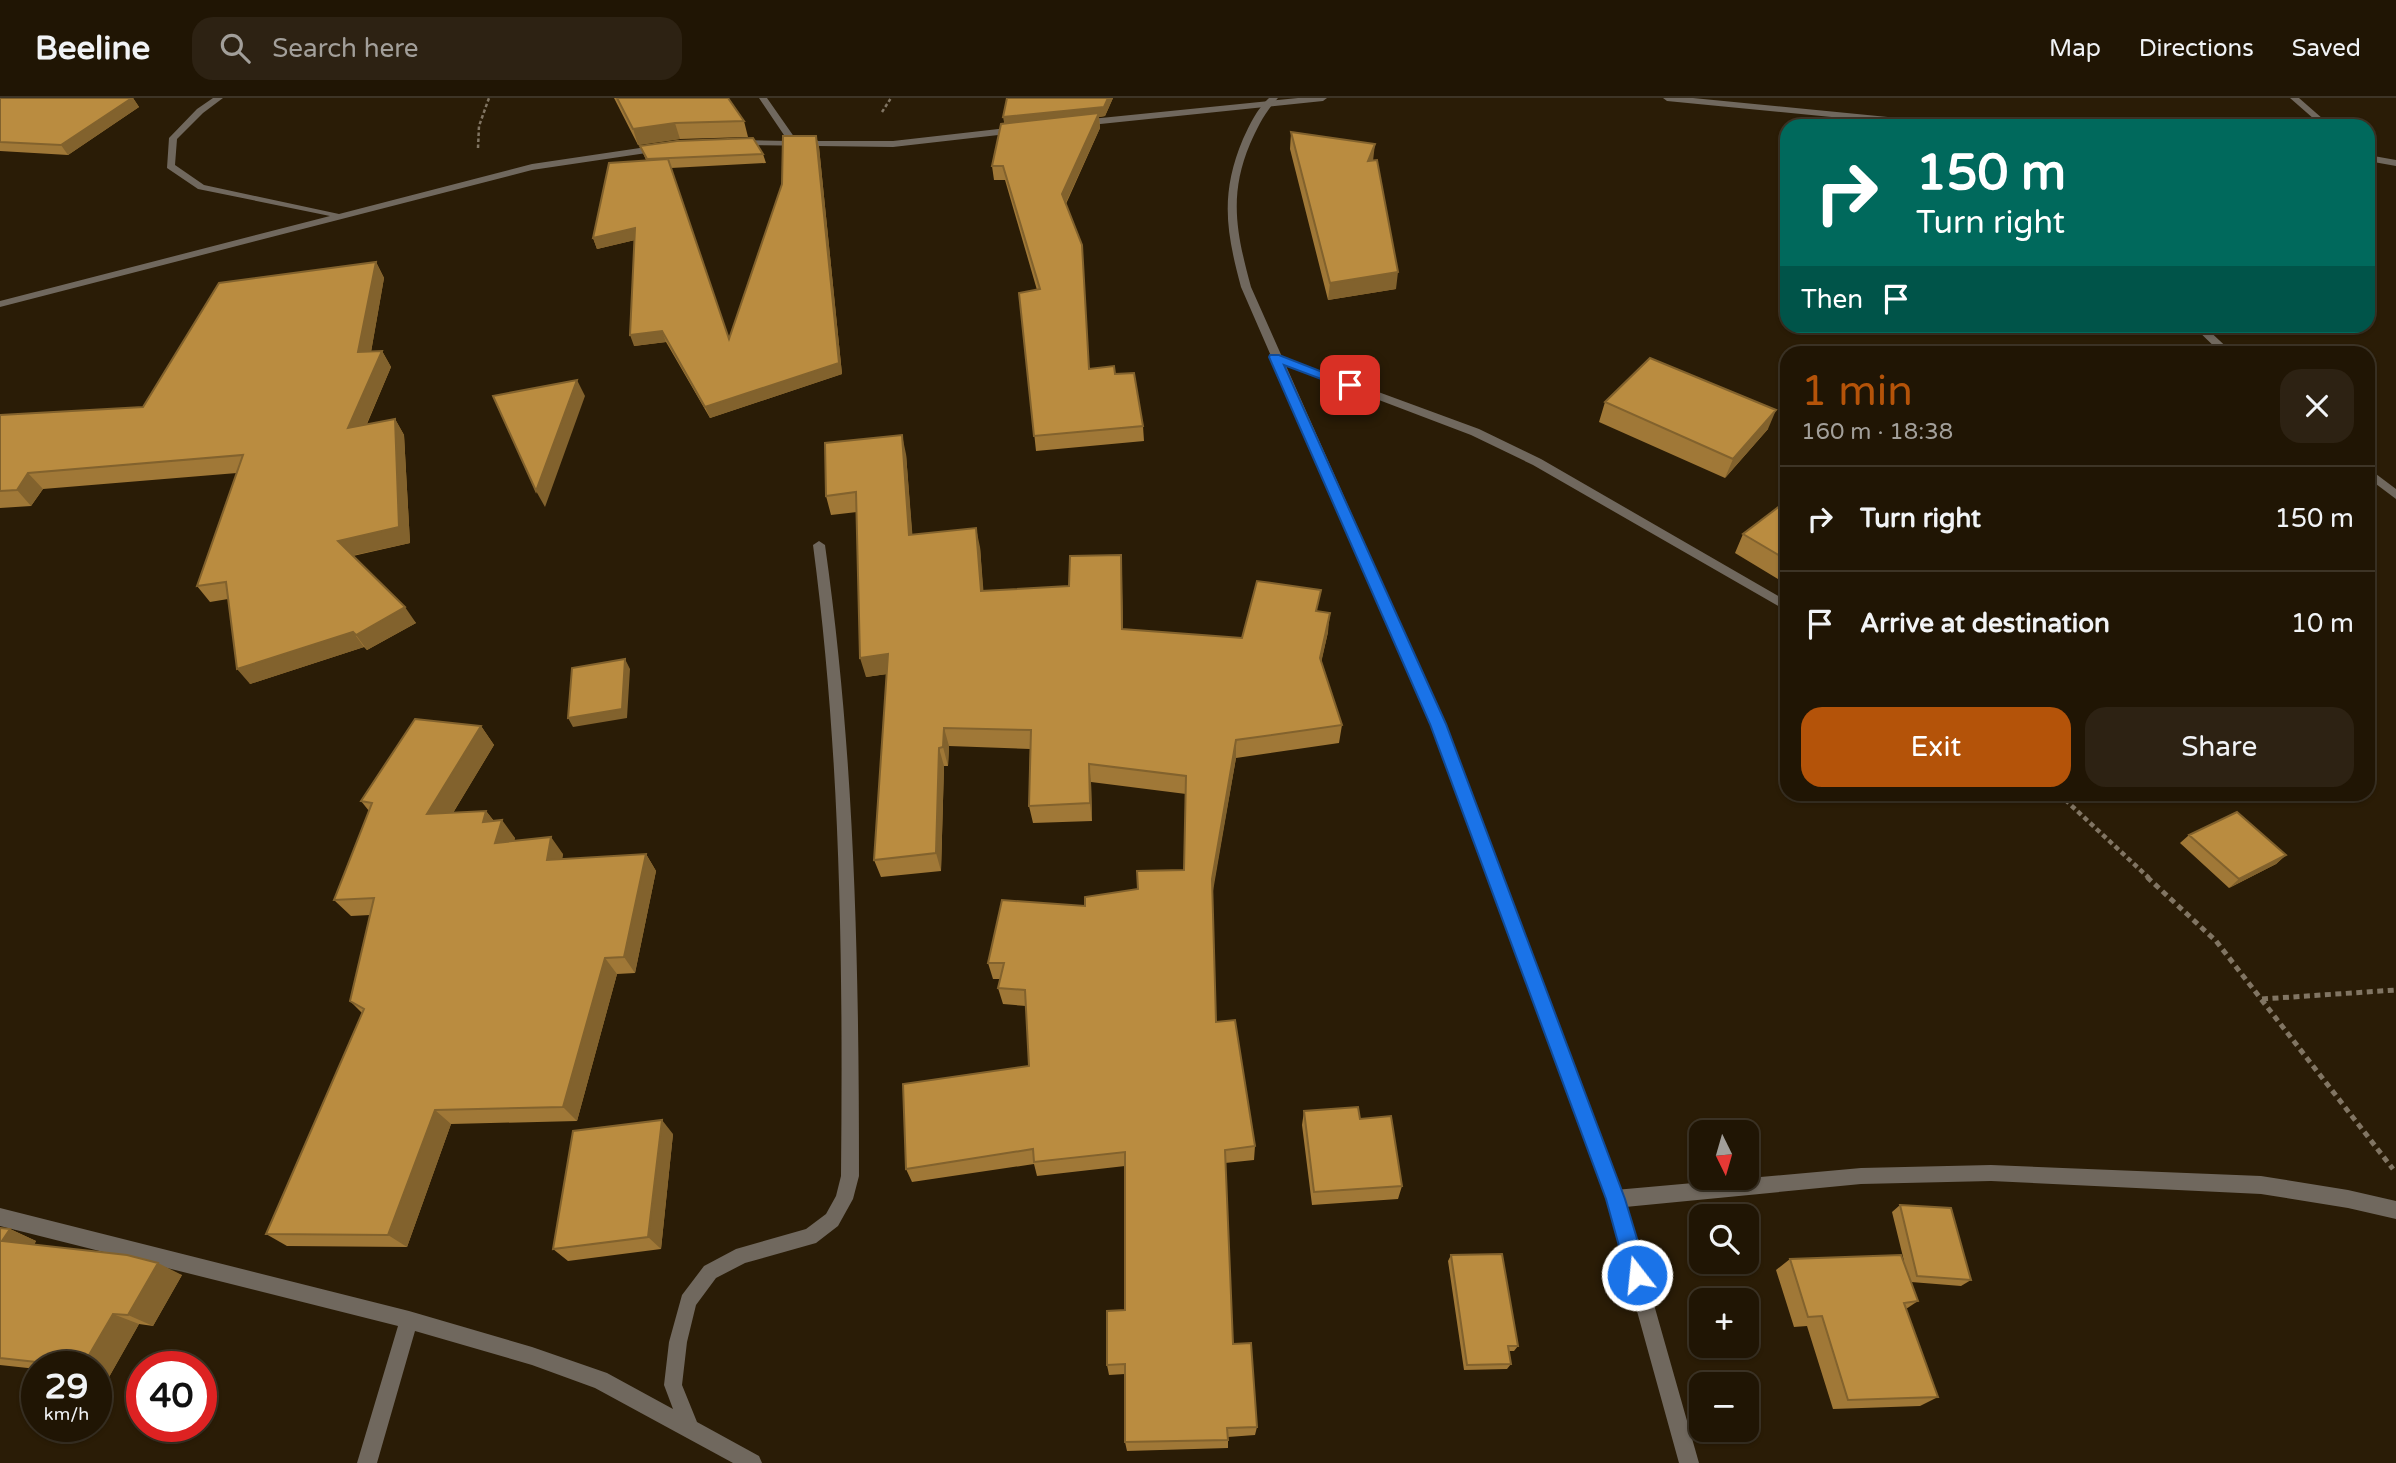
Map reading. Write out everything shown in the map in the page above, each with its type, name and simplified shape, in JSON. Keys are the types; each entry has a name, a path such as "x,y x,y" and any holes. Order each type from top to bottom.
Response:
{"street":[{"path":"219,98 200,111 173,138 170,166 201,187 339,215"},
{"path":"763,98 793,141"},
{"path":"1076,123 1323,98"},
{"path":"1667,98 1866,119"},
{"path":"2294,98 2319,119"},
{"path":"1269,102 1235,164 1230,189 1240,264 1275,357 1438,724 1615,1199 1689,1463"},
{"path":"730,143 793,141 893,144 1023,129"},
{"path":"0,304 108,279 339,215 491,177 570,159 667,147"},
{"path":"2375,159 2396,163"},
{"path":"2206,333 2220,346"},
{"path":"1275,357 1475,432 1537,462 1780,603"},
{"path":"2375,478 2396,495"},
{"path":"690,1430 673,1385 678,1342 688,1301 710,1272 742,1255 810,1237 821,1229 832,1220 838,1210 850,1177 851,961 839,715 833,635 819,545"},
{"path":"1615,1199 1861,1176 1991,1173 2261,1185 2396,1210"},
{"path":"0,1217 409,1320 600,1380 752,1463"},
{"path":"366,1463 409,1320"}],"path":[{"path":"489,98 477,142 482,162 491,177"},
{"path":"2066,801 2216,941 2396,1173"},
{"path":"2261,999 2396,990"}],"building":[{"path":"0,98 132,98 61,145 0,142"},
{"path":"617,98 728,98 744,121 675,123 633,129"},
{"path":"1007,98 1108,98 1104,107 1003,117"},
{"path":"1099,113 1062,194 1082,245 1089,369 1114,366 1115,374 1134,373 1143,426 1034,436 1019,293 1040,289 1003,166 992,166 1001,124"},
{"path":"1291,132 1375,144 1368,161 1377,160 1398,272 1330,283"},
{"path":"783,136 816,136 839,363 705,407 662,331 630,335 635,228 593,238 609,163 668,159 729,339 782,184"},
{"path":"753,138 763,154 647,159 640,146 677,141"},
{"path":"376,262 358,352 382,351 348,428 395,419 399,527 338,541 405,607 356,635 353,632 237,669 226,582 197,586 243,455 28,473 17,490 0,491 0,415 143,407 219,283"},
{"path":"1650,358 1776,410 1733,459 1605,402"},
{"path":"577,380 536,491 493,396"},
{"path":"902,435 909,535 976,528 981,591 1069,586 1070,556 1121,555 1122,629 1242,638 1257,581 1321,590 1316,611 1330,613 1320,658 1342,725 1236,740 1212,879 1216,1022 1235,1020 1255,1146 1225,1150 1233,1344 1251,1343 1257,1427 1227,1428 1228,1440 1125,1442 1125,1364 1107,1365 1107,1311 1125,1310 1125,1152 1034,1162 1033,1149 906,1169 903,1084 1029,1066 1025,990 998,988 1004,963 988,963 1002,900 1085,906 1085,897 1138,889 1137,871 1184,870 1186,776 1089,764 1090,803 1029,806 1031,730 944,728 943,747 939,748 936,853 874,860 888,654 860,658 856,492 826,496 825,443"},
{"path":"1780,506 1780,556 1743,534"},
{"path":"625,659 622,709 568,718 572,668"},
{"path":"415,719 481,726 427,814 486,811 483,822 502,820 495,843 551,837 547,860 646,854 624,957 605,958 563,1107 435,1110 388,1235 266,1234 364,1009 350,1001 374,898 334,900 372,803 361,801"},
{"path":"2237,812 2286,855 2239,879 2189,835"},
{"path":"1358,1107 1360,1119 1391,1116 1402,1186 1314,1192 1304,1111"},
{"path":"662,1120 648,1237 553,1249 573,1131"},
{"path":"1900,1205 1951,1208 1971,1280 1917,1276"},
{"path":"0,1228 10,1229 2,1241 127,1255 158,1263 128,1315 113,1314 91,1351 21,1351 21,1360 0,1358"},
{"path":"1502,1254 1518,1346 1508,1346 1511,1364 1467,1365 1451,1255"},
{"path":"1901,1255 1918,1301 1904,1303 1938,1397 1848,1400 1822,1316 1808,1317 1790,1259"}],"route":[{"path":"1350,385 1275,357 1438,724 1615,1199 1637,1275"}]}
